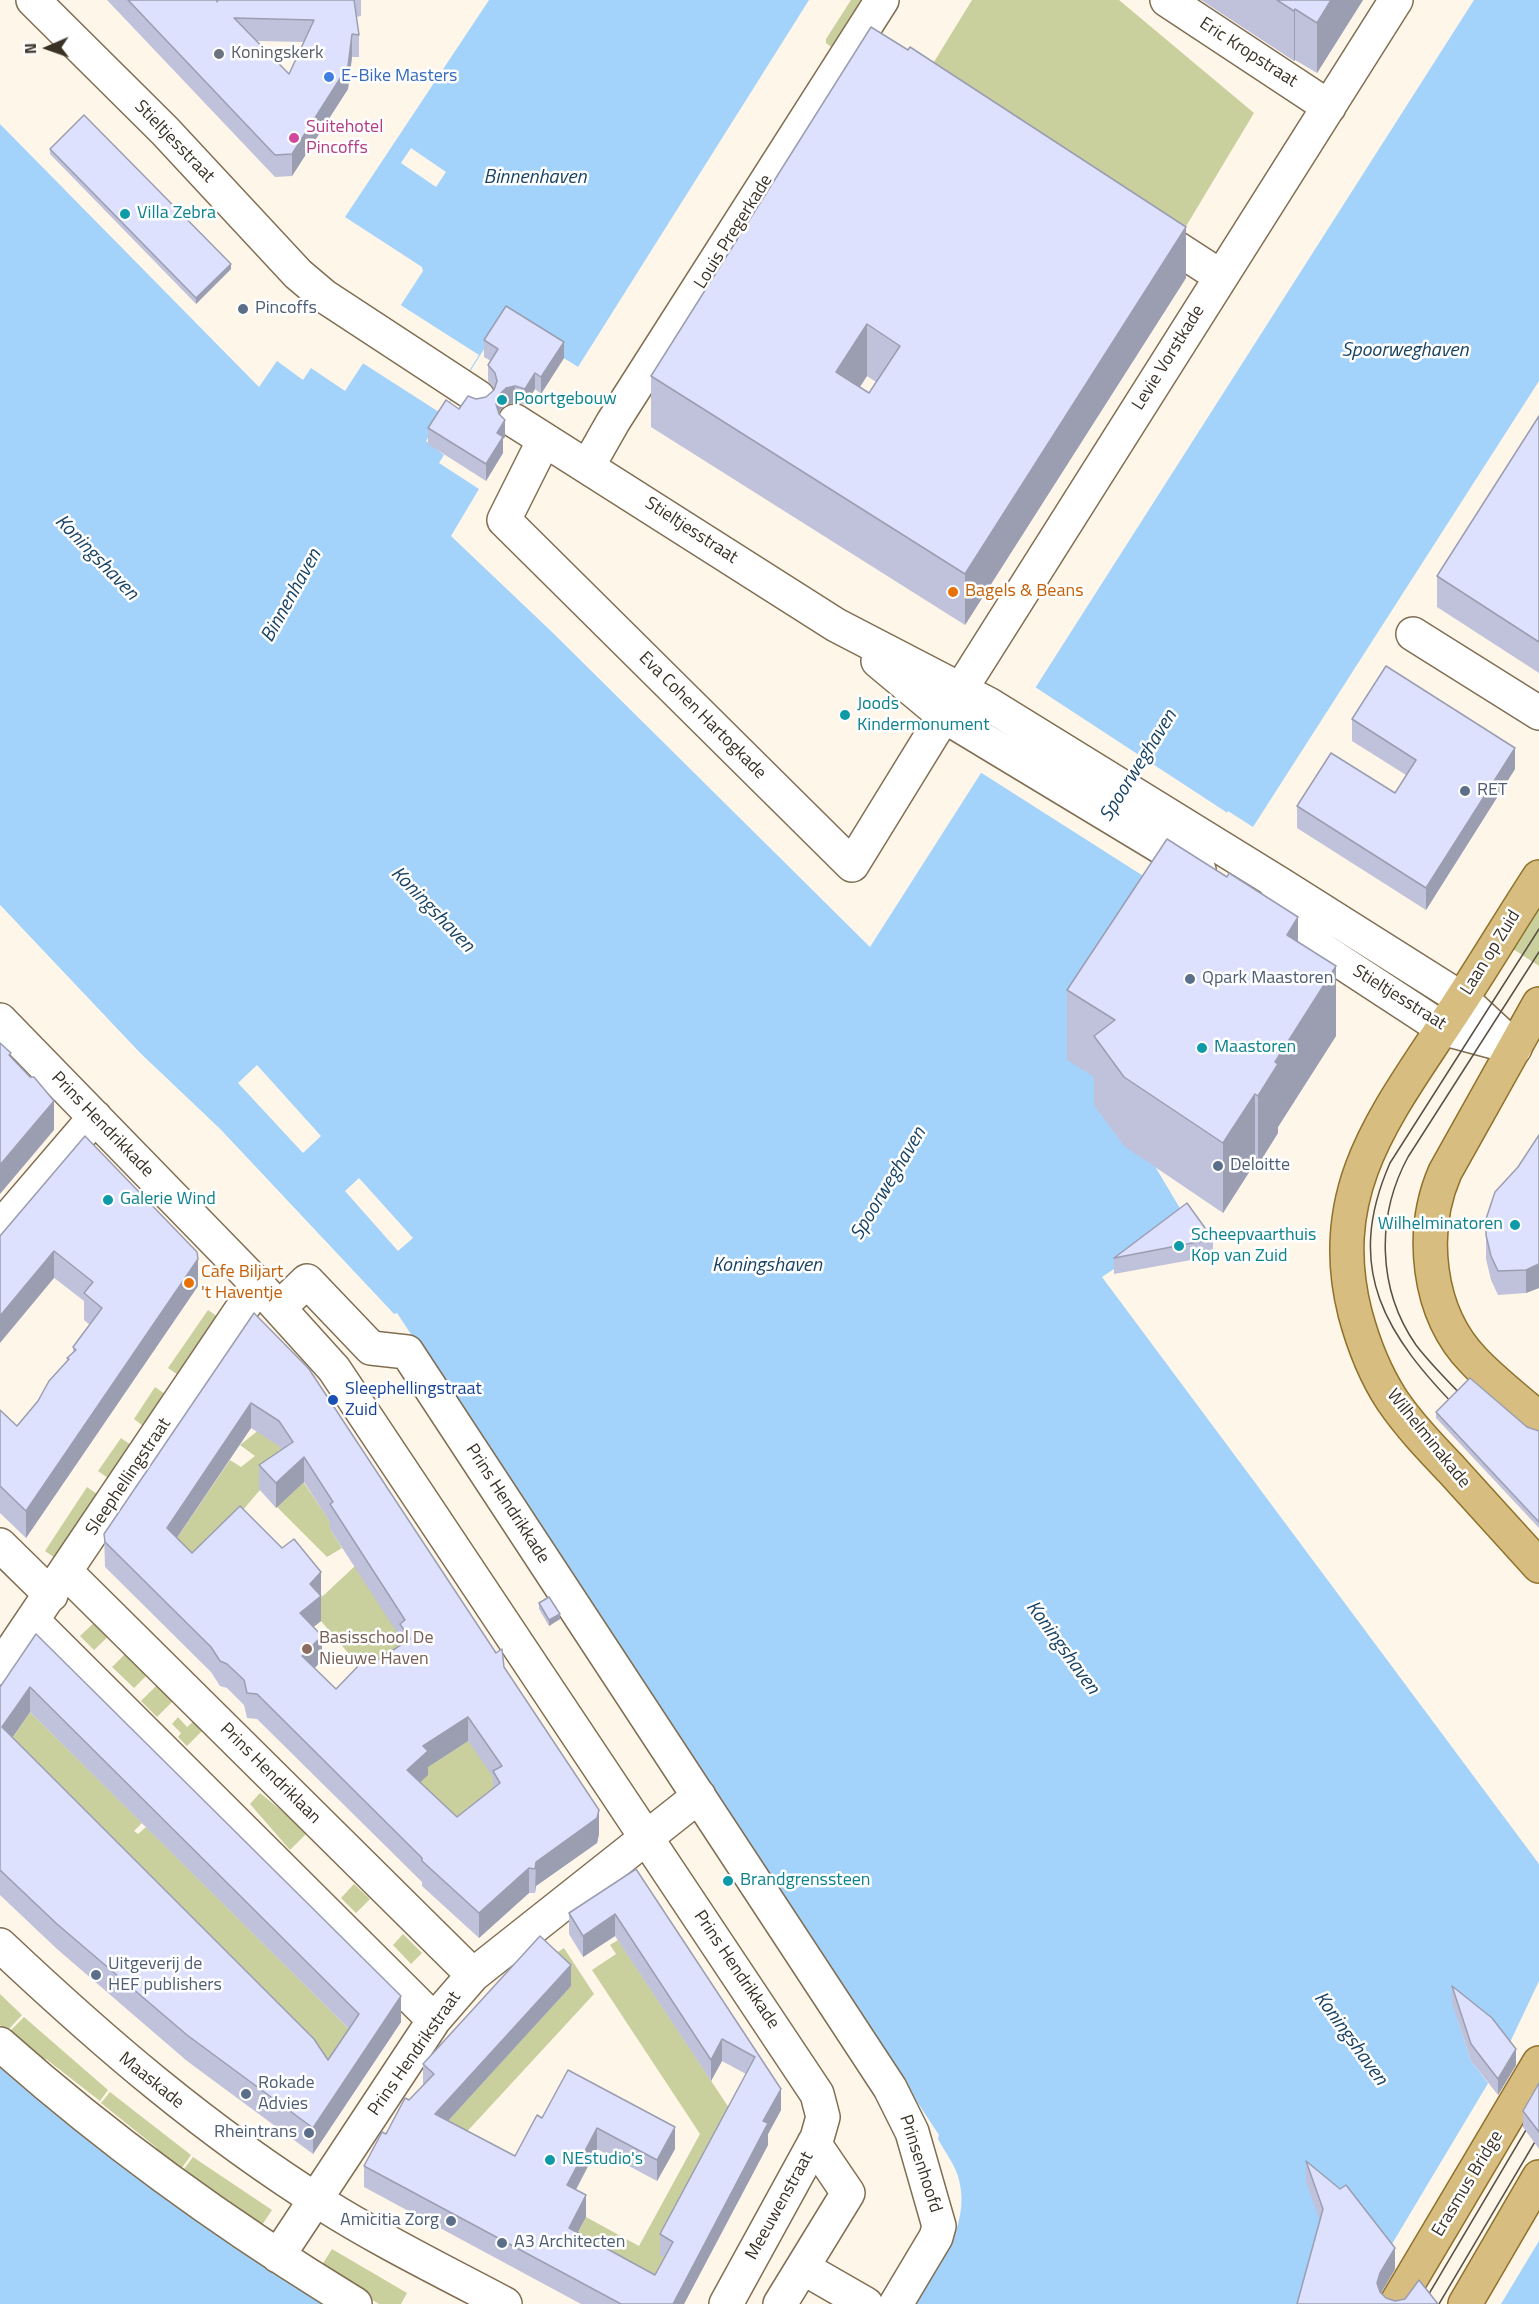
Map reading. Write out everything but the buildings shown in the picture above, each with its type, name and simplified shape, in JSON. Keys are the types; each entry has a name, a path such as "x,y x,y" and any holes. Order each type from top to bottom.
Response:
{"main road":[{"name":"Laan op Zuid","path":"1443,1028 1539,877"},
{"path":"1539,1004 1463,1136 1439,1185 1431,1222 1431,1252 1441,1304 1457,1338 1474,1360 1539,1419"},
{"name":"Wilhelminakade","path":"1443,1028 1400,1093 1361,1168 1347,1225 1347,1263 1351,1290 1364,1342 1392,1399 1432,1449 1539,1566"},
{"name":"Erasmus Bridge","path":"1396,2304 1539,2063"},
{"path":"1465,2304 1539,2177"}],"street":[{"name":"Stieltjesstraat","path":"33,0 165,131 298,274 324,296 469,391"},
{"name":"Louis Pregerkade","path":"588,466 604,435 882,0"},
{"name":"Eric Kropstraat","path":"1167,0 1329,107"},
{"name":"Levie Vorstkade","path":"939,723 1396,0"},
{"path":"856,41 885,60"},
{"path":"1122,212 1220,276"},
{"name":"Stieltjesstraat","path":"515,421 836,625 990,705 1227,878 1443,1028 1515,1048"},
{"name":"Eva Cohen Hartogkade","path":"544,440 504,520 852,865 939,723"},
{"name":"Stieltjesstraat","path":"836,625 939,723 973,734 1227,878 1462,999 1515,1048"},
{"path":"1413,634 1539,713"},
{"name":"Prins Hendrikkade","path":"0,1020 268,1297 323,1356 351,1392 813,2086 822,2106"},
{"path":"0,1228 95,1118"},
{"name":"Prins Hendrikkade","path":"268,1297 308,1281 370,1348 407,1352 871,2058"},
{"name":"Sleephellingstraat","path":"0,1668 268,1297"},
{"path":"0,1545 50,1596 434,2020"},
{"name":"Prins Hendriklaan","path":"50,1596 473,1975"},
{"path":"647,1836 699,1796"},
{"name":"Prins Hendrikstraat","path":"316,2200 434,2020 473,1975 647,1836"},
{"name":"Maaskade","path":"0,1945 84,2024 212,2128 316,2200 375,2235 505,2304"},
{"path":"0,2044 105,2132 207,2208 355,2304"},
{"name":"Prinsenhoofd","path":"871,2058 907,2120 938,2220 936,2237 896,2304"},
{"name":"Meeuwenstraat","path":"726,2304 814,2144 822,2123 822,2106"},
{"path":"780,2304 848,2193 814,2144"},
{"path":"278,2256 316,2200"},
{"path":"812,2273 866,2304"}],"green space":[{"path":"851,0 869,0 835,50 826,43 826,39"},
{"path":"972,0 1119,0 1254,113 1182,233 926,75"},
{"path":"1539,896 1539,966 1510,947"},
{"path":"208,1310 218,1317 178,1375 168,1368"},
{"path":"155,1387 165,1394 143,1426 134,1419"},
{"path":"265,1425 333,1526 330,1529 342,1548 327,1557 260,1490 188,1574 168,1522 181,1532 230,1460 241,1467 255,1456 240,1445"},
{"path":"121,1438 131,1445 108,1478 98,1471"},
{"path":"87,1487 97,1494 55,1558 45,1551"},
{"path":"355,1566 502,1790 488,1859 338,1726 376,1686 310,1608"},
{"path":"100,1617 114,1631 94,1650 80,1636"},
{"path":"125,1654 146,1676 134,1688 112,1667"},
{"path":"158,1684 173,1701 157,1717 141,1701"},
{"path":"30,1712 142,1823 134,1831 138,1834 146,1827 359,2039 335,2074 8,1745"},
{"path":"178,1717 187,1727 195,1720 204,1729 187,1746 178,1737 181,1733 172,1724"},
{"path":"260,1793 308,1832 290,1850 250,1804"},
{"path":"354,1884 370,1899 356,1913 341,1898"},
{"path":"403,1934 422,1953 411,1964 393,1945"},
{"path":"618,1940 735,2117 661,2255 673,2263 655,2296 569,2249 586,2217 639,2246 700,2134 592,1970 616,1954 610,1945"},
{"path":"564,1948 594,1994 462,2137 415,2112 454,2113 570,1986 544,1961"},
{"path":"0,1994 22,2015 7,2031 0,2025"},
{"path":"24,2017 108,2090 100,2101 46,2059 42,2063 9,2032"},
{"path":"110,2092 191,2155 179,2172 154,2153 157,2148 101,2103"},
{"path":"193,2157 272,2210 260,2228 181,2173"},
{"path":"332,2249 407,2293 401,2304 379,2304 320,2268"}],"water":[{"name":"Koningshaven","path":"489,0 809,0 578,367 507,322 500,324 426,441 444,455 439,463 479,489 451,536 553,633 870,947 1474,0 1539,0 1539,381 1253,827 1228,811 1088,1054 1187,1220 1102,1277 1539,1864 1539,2096 1492,2035 1457,2018 1471,2061 1539,2149 1539,2304 1421,2304 1346,2207 1323,2230 1303,2304 914,2304 950,2246 960,2214 961,2197 958,2175 938,2139 939,2135 397,1313 394,1314 220,1129 140,1053 0,905 0,124 259,387 277,361 303,380 311,368 345,391 423,271 422,267 345,217"},
{"path":"0,2062 329,2304 0,2304"}],"pier":[{"path":"411,148 446,172 436,187 401,163"},
{"path":"399,304 479,355 442,414 361,362"},
{"path":"1035,687 1249,827 1229,815 1181,900 980,772"},
{"path":"0,905 140,1053 220,1129 391,1311 389,1313 218,1132 138,1055 0,909"},
{"path":"257,1065 321,1136 303,1153 238,1083"},
{"path":"359,1178 413,1238 398,1251 345,1191"},
{"path":"1539,1981 1539,2099 1504,2055"},
{"path":"1490,2080 1539,2144 1539,2241 1501,2304 1418,2304 1383,2259"}],"tram line":[{"path":"1461,1412 1434,1384 1412,1356 1393,1328 1380,1299 1372,1269 1371,1236 1376,1201 1390,1163 1539,929"},
{"path":"1469,1403 1422,1353 1403,1323 1388,1276 1385,1252 1386,1228 1390,1203 1408,1157 1539,952"},
{"path":"1423,2304 1539,2108"},
{"path":"1439,2304 1539,2135"}],"place":[{"name":"Koningskerk","path":"219,54"},
{"name":"E-Bike Masters","path":"329,77"},
{"name":"Suitehotel Pincoffs","path":"294,138"},
{"name":"Villa Zebra","path":"125,214"},
{"name":"Pincoffs","path":"243,309"},
{"name":"Poortgebouw","path":"502,400"},
{"name":"Bagels & Beans","path":"953,592"},
{"name":"Joods Kindermonument","path":"845,715"},
{"name":"RET","path":"1465,791"},
{"name":"Qpark Maastoren","path":"1190,979"},
{"name":"Maastoren","path":"1202,1048"},
{"name":"Deloitte","path":"1218,1166"},
{"name":"Galerie Wind","path":"108,1200"},
{"name":"Wilhelminatoren","path":"1515,1225"},
{"name":"Scheepvaarthuis Kop van Zuid","path":"1179,1246"},
{"name":"Cafe Biljart 't Haventje","path":"189,1283"},
{"name":"Sleephellingstraat Zuid","path":"333,1400"},
{"name":"Basisschool De Nieuwe Haven","path":"307,1649"},
{"name":"Brandgrenssteen","path":"728,1881"},
{"name":"Uitgeverij de HEF publishers","path":"96,1975"},
{"name":"Rokade Advies","path":"246,2094"},
{"name":"Rheintrans","path":"309,2133"},
{"name":"NEstudio's","path":"550,2160"},
{"name":"Amicitia Zorg","path":"451,2221"},
{"name":"A3 Architecten","path":"502,2243"}],"water label":[{"name":"Binnenhaven","path":"535,178"},
{"name":"Spoorweghaven","path":"1405,351"},
{"name":"Binnenhaven","path":"292,596"},
{"name":"Spoorweghaven","path":"1139,766"},
{"name":"Spoorweghaven","path":"889,1184"}]}
